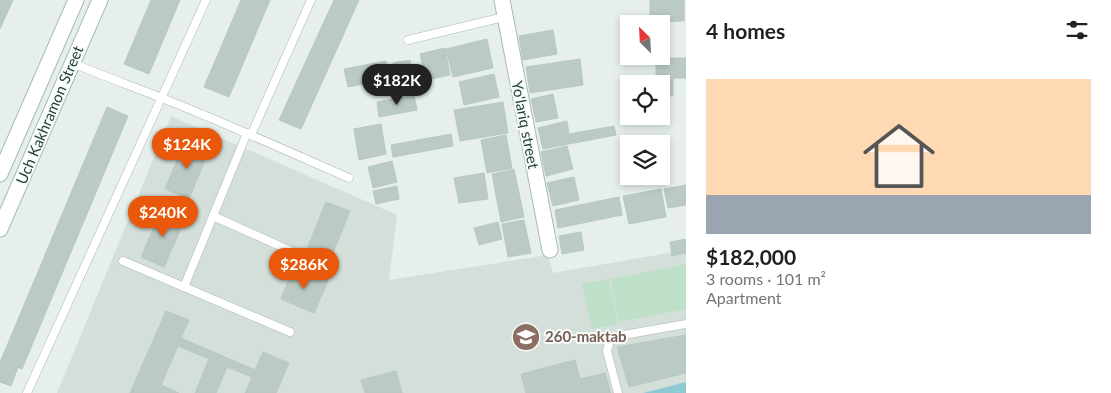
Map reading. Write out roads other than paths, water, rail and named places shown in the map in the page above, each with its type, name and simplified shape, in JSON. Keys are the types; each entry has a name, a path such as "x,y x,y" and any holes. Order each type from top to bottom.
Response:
{"main road":[{"name":"Uch Kakhramon Street","path":"0,174 4,156 76,0"},
{"name":"Uch Kakhramon Street","path":"0,230 100,0"},
{"name":"Yo'lariq street","path":"502,0 550,250"}],"lane":[{"path":"26,393 206,0"},
{"path":"184,287 249,134 311,0"},
{"path":"408,40 504,17"},
{"path":"73,63 249,134 349,178"},
{"path":"213,216 322,265"},
{"path":"123,261 290,332"},
{"path":"618,393 607,351 608,344 618,336 686,324"}],"water":[{"path":"686,382 686,393 643,393"}],"place":[{"name":"260-maktab","path":"526,337"}]}
